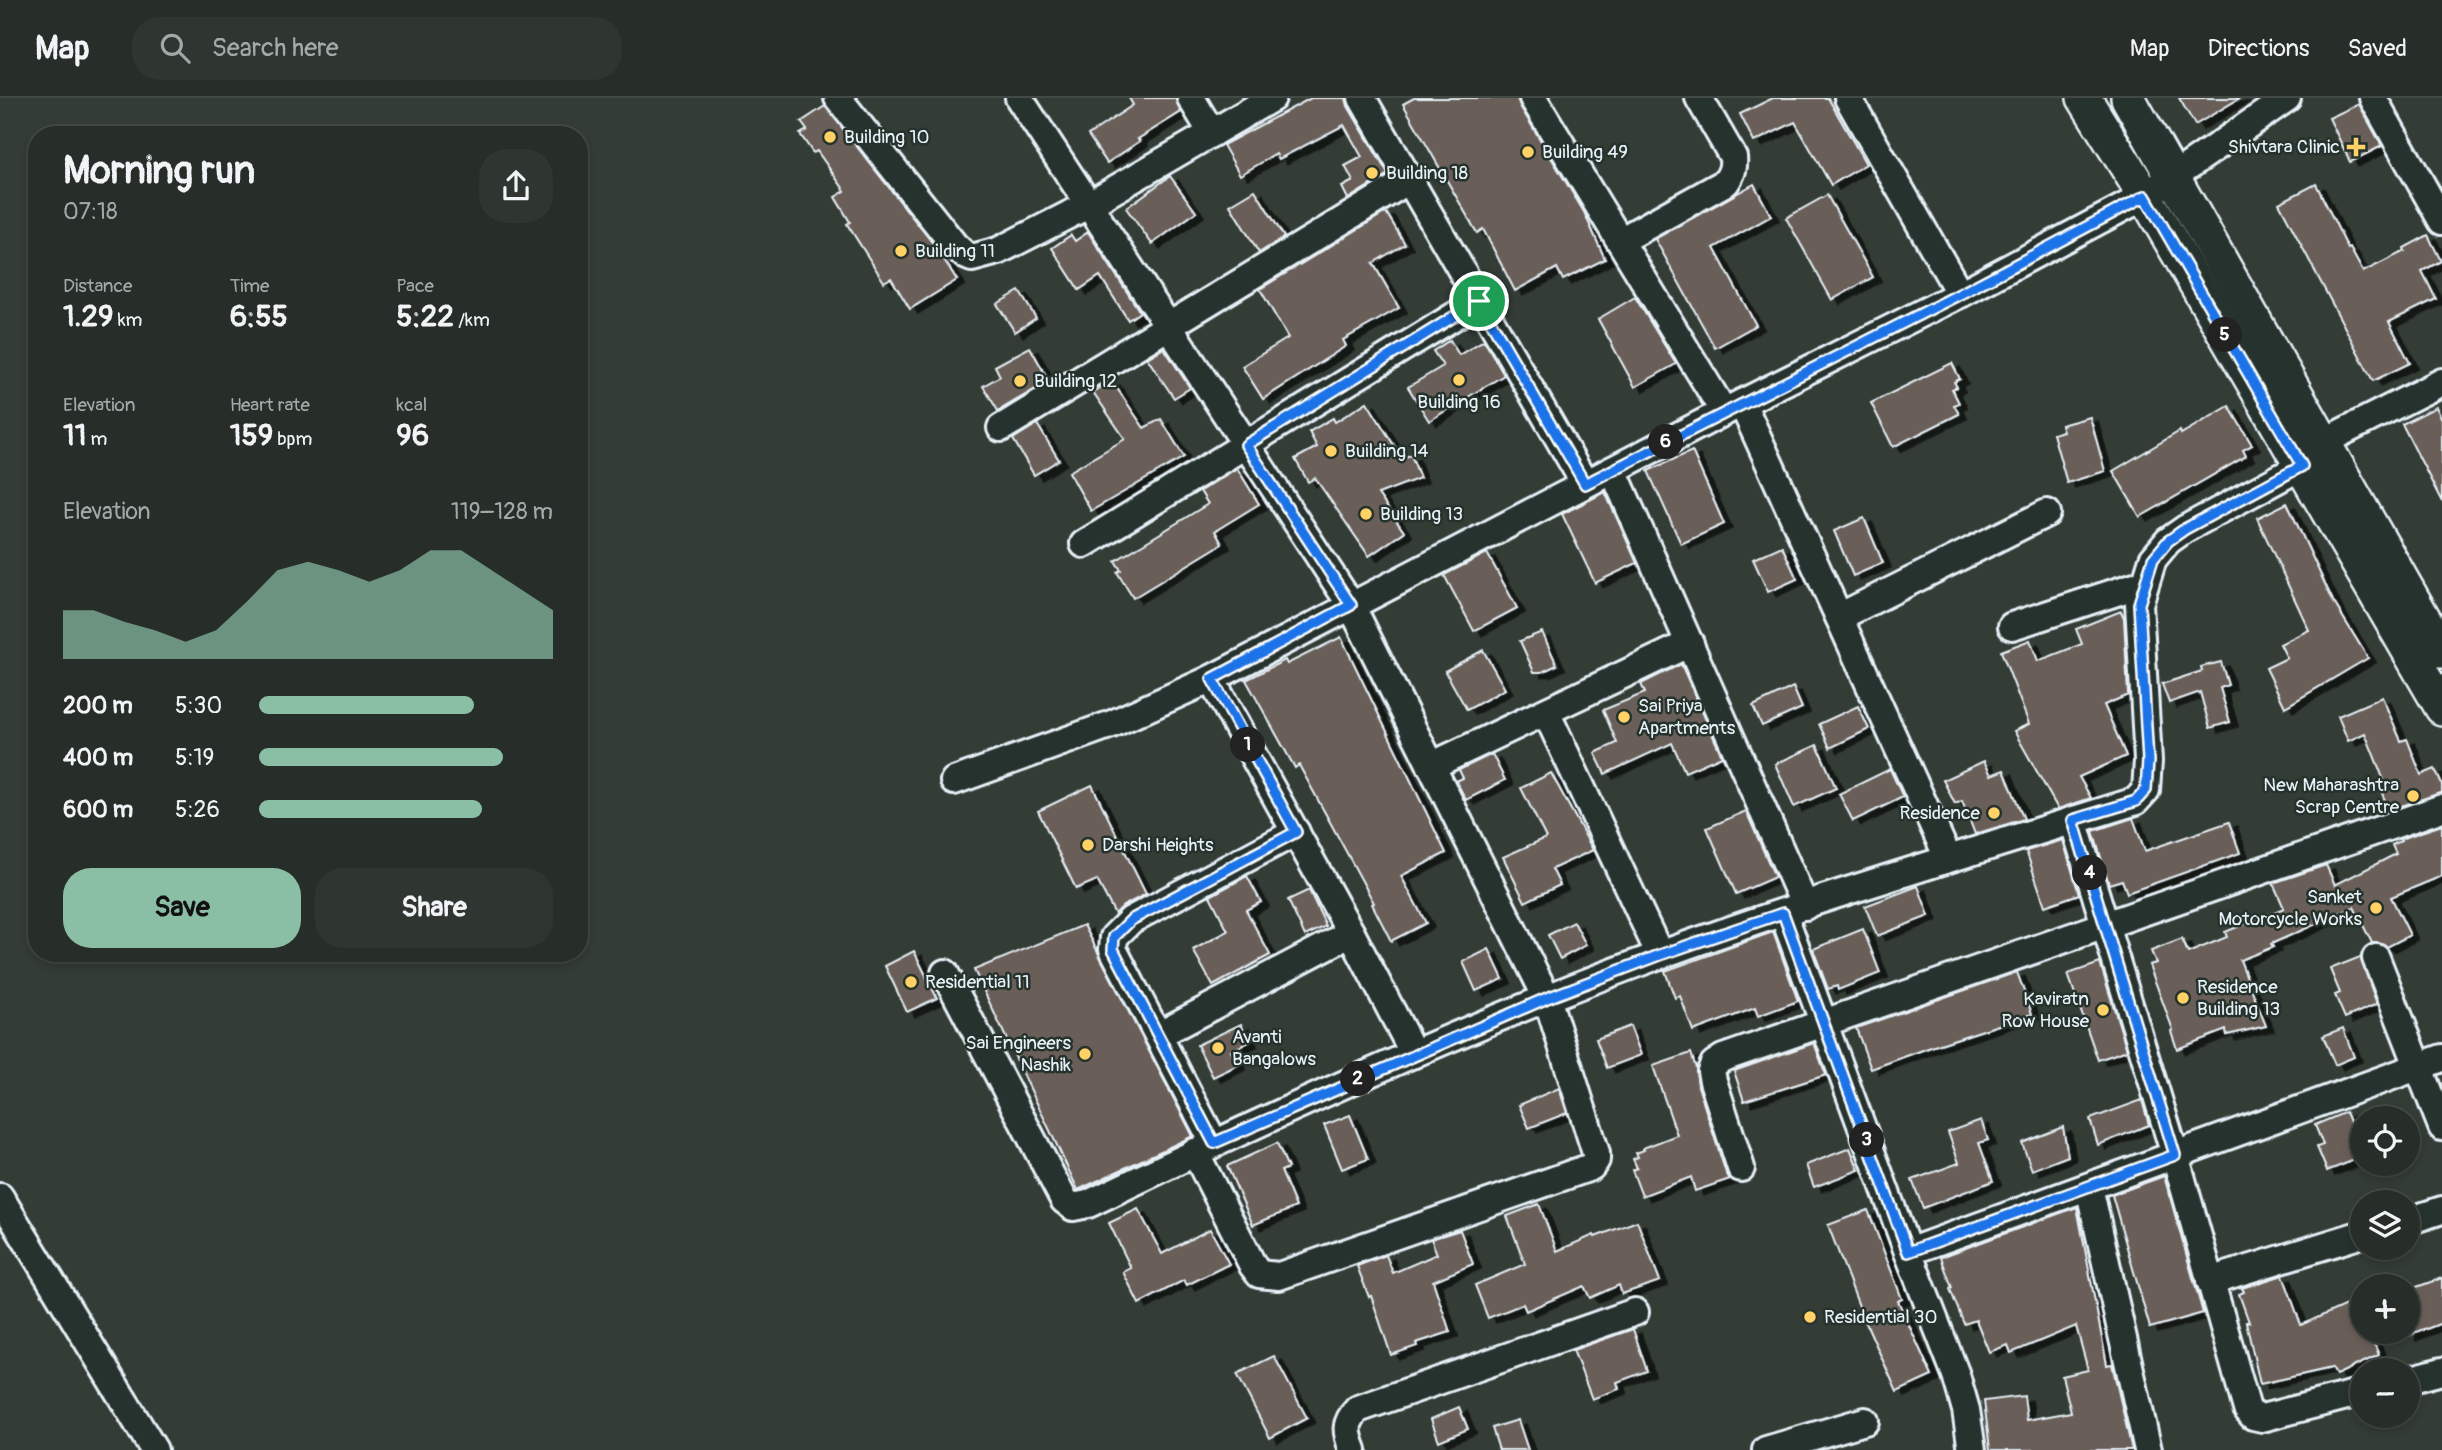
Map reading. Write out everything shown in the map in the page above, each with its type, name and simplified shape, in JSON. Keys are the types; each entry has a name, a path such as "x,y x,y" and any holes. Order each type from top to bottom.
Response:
{"main road":[{"path":"2084,98 2442,651"},
{"path":"2128,98 2172,177 2442,708"}],"street":[{"path":"838,98 955,246 972,258 984,257 998,251 1088,205 1272,98"},
{"path":"1019,98 1351,605 1547,998 1596,1153 1596,1160 1591,1167 1279,1276 1259,1275 1158,1035 1113,949 1114,937 1131,920 1296,832"},
{"path":"1191,98 1212,133"},
{"path":"1362,98 1585,484"},
{"path":"1533,98 1620,241 1733,408 1839,617 1948,858"},
{"path":"1620,241 1726,181 1732,174 1733,157 1699,98"},
{"path":"1847,98 1960,294"},
{"path":"954,781 1112,724 1212,679 2145,196 2287,98"},
{"path":"2373,98 2442,221"},
{"path":"1001,428 1409,180"},
{"path":"1084,544 1479,301"},
{"path":"945,973 1064,1200 1073,1207 1088,1204 1205,1147 1413,1054 1547,998 1660,955 1794,909 1948,858 2136,801 2146,790 2148,761 2139,604 2153,559 2168,541 2313,454 2442,382"},
{"path":"1613,470 1690,643 1794,909 1824,1023 1961,1392 1972,1450"},
{"path":"1839,617 2047,513"},
{"path":"2012,626 2144,583"},
{"path":"1432,766 1690,643"},
{"path":"1212,679 1351,933 1413,1054"},
{"path":"1546,712 1660,955"},
{"path":"1741,1168 1711,1071 1714,1064 1723,1058 2442,808"},
{"path":"2073,820 2175,1155 2243,1402 2253,1416 2262,1418 2350,1395"},
{"path":"1158,1035 1351,933"},
{"path":"2376,958 2430,1062 2442,1127"},
{"path":"1908,1252 2430,1062"},
{"path":"2089,1187 2148,1450"},
{"path":"0,1197 154,1450"},
{"path":"2420,1216 2442,1210"},
{"path":"2210,1281 2350,1238"},
{"path":"1353,1450 1347,1427 1348,1419 1358,1409 1635,1312"},
{"path":"2420,1377 2442,1371"},
{"path":"1766,1450 1865,1421"}],"building":[{"path":"1129,98 1175,98 1181,112 1138,139 1140,141 1107,163 1088,135 1133,105"},
{"path":"1311,98 1346,98 1348,106 1388,174 1348,199 1342,187 1353,181 1345,166 1362,157 1344,125 1279,159 1276,154 1240,175 1223,145"},
{"path":"1414,98 1517,98 1584,212 1605,259 1563,280 1557,268 1515,291 1483,229 1477,233 1403,104"},
{"path":"1773,98 1828,98 1866,164 1831,185 1795,122 1754,142 1740,114"},
{"path":"2179,98 2240,98 2195,125"},
{"path":"2359,104 2382,146 2350,162 2329,118"},
{"name":"Building 11","path":"825,106 938,250 957,280 910,309 891,278 884,282 847,224 850,222 835,197 845,191 817,151 813,153 800,134 807,130 801,122"},
{"path":"1170,176 1196,212 1152,244 1126,208"},
{"path":"1754,184 1771,216 1714,248 1756,325 1715,348 1655,239"},
{"path":"2316,184 2348,249 2350,248 2363,272 2405,251 2404,248 2428,235 2441,261 2422,271 2436,299 2389,322 2410,363 2373,381 2279,203"},
{"path":"1255,190 1284,237 1259,253 1230,205"},
{"path":"1827,195 1873,277 1832,300 1786,218"},
{"path":"1386,212 1405,244 1373,263 1399,308 1343,340 1346,346 1263,399 1242,366 1288,338 1260,289"},
{"path":"1088,232 1140,312 1128,320 1100,276 1079,290 1052,248 1071,235 1075,241"},
{"path":"1019,291 1036,318 1015,332 997,304"},
{"path":"1635,297 1676,364 1635,387 1598,319"},
{"name":"Building 16","path":"1450,340 1459,355 1484,340 1504,375 1429,421 1408,387 1443,366 1433,351"},
{"name":"Building 12","path":"1030,347 1049,381 998,411 983,386 1000,376 995,366"},
{"path":"1164,348 1190,388 1174,398 1147,358"},
{"path":"1952,363 1960,379 1954,382 1957,387 1952,389 1959,403 1954,405 1959,414 1893,447 1871,403"},
{"path":"1112,381 1144,428 1161,419 1184,457 1091,511 1069,472 1125,439 1093,392"},
{"path":"1367,402 1402,458 1411,455 1420,478 1378,494 1404,532 1369,556 1315,478 1308,482 1295,459 1317,447 1309,432 1333,418 1335,422"},
{"path":"2229,406 2252,445 2243,450 2246,456 2140,517 2113,471 2180,431 2181,434"},
{"path":"2436,407 2442,419 2442,502 2402,424"},
{"path":"2090,417 2105,471 2067,483 2053,434 2063,431 2061,425"},
{"path":"1037,424 1059,460 1034,475 1013,439"},
{"path":"1692,451 1724,524 1681,544 1648,471"},
{"path":"1237,468 1259,504 1215,531 1222,544 1133,598 1117,572 1121,570 1115,561 1208,504 1200,491"},
{"path":"1605,492 1637,563 1595,583 1562,514"},
{"path":"2287,503 2333,601 2368,658 2285,707 2266,668 2287,658 2280,644 2309,630 2257,518"},
{"path":"1864,518 1883,563 1853,576 1834,531"},
{"path":"1782,546 1797,579 1768,592 1753,559"},
{"path":"1487,553 1517,608 1474,631 1444,575"},
{"path":"2121,611 2124,618 2128,695 2104,705 2126,756 2079,777 2091,798 2058,809 2014,731 2029,724 2001,651 2030,640 2038,661 2082,644 2076,629"},
{"path":"1542,632 1557,665 1542,672 1534,672 1520,641"},
{"path":"1341,637 1446,853 1401,876 1426,923 1391,941 1372,904 1374,903 1299,765 1295,768 1246,680 1285,660 1287,664"},
{"path":"1483,650 1505,689 1467,710 1445,671"},
{"path":"2221,662 2228,685 2220,688 2230,722 2210,728 2200,692 2169,703 2162,684 2202,671 2201,667"},
{"path":"1681,664 1722,756 1685,772 1672,743 1605,774 1595,753 1617,743 1603,710 1645,693 1641,684"},
{"path":"1793,687 1802,708 1762,726 1753,706"},
{"path":"2382,697 2401,741 2407,739 2421,775 2435,769 2442,785 2442,793 2389,810 2381,791 2387,788 2365,733 2348,741 2338,716"},
{"path":"1858,706 1869,729 1830,748 1819,724"},
{"path":"1817,745 1836,788 1794,807 1775,764"},
{"path":"1492,754 1505,780 1466,800 1456,781 1463,778 1459,770"},
{"name":"Residence","path":"1984,761 1991,775 2004,770 2024,819 1975,834 1962,801 1955,804 1943,780"},
{"path":"1890,769 1903,797 1853,821 1839,794"},
{"path":"1551,773 1593,850 1552,869 1560,885 1525,902 1503,857 1546,838 1521,788"},
{"name":"Darshi Heights","path":"1092,785 1146,894 1123,906 1115,914 1097,880 1076,889 1038,811"},
{"path":"1746,811 1775,877 1736,894 1707,828"},
{"path":"2133,818 2145,851 2229,822 2240,853 2127,893 2122,880 2109,884 2093,831"},
{"path":"2442,825 2442,876 2391,897 2410,935 2387,947 2372,943 2354,907 2271,944 2273,947 2240,960 2266,1026 2227,1035 2226,1030 2177,1049 2171,1031 2173,1030 2149,965 2156,963 2151,951 2182,939 2188,953 2227,937 2225,932 2284,908 2273,883 2326,865 2335,885 2396,854 2392,845 2401,841 2400,839"},
{"path":"2063,840 2079,894 2045,906 2026,851"},
{"path":"1247,876 1261,902 1246,910 1270,955 1213,986 1193,950 1228,931 1210,896"},
{"path":"1918,886 1929,916 1877,936 1865,906"},
{"path":"1309,890 1326,926 1305,936 1288,900"},
{"path":"1574,922 1586,945 1560,959 1548,935"},
{"name":"Sai Engineers Nashik","path":"1084,925 1193,1136 1078,1190 974,970"},
{"path":"1863,929 1880,973 1838,990 1837,986 1828,989 1813,949"},
{"path":"1773,932 1798,1001 1758,1016 1755,1008 1693,1031 1680,996 1675,998 1665,971"},
{"path":"1489,949 1503,979 1476,991 1463,962"},
{"name":"Residential 11","path":"914,951 937,998 907,1012 885,966"},
{"path":"2360,957 2377,1004 2345,1018 2335,995 2340,993 2330,969"},
{"name":"Kaviratn Row House","path":"2100,963 2127,1050 2098,1060 2068,974"},
{"path":"2017,972 2032,1014 1871,1069 1856,1028"},
{"name":"Avanti Bangalows","path":"1241,1024 1249,1042 1231,1051 1238,1065 1213,1077 1197,1045"},
{"path":"1630,1026 1641,1055 1607,1068 1596,1039"},
{"path":"2343,1028 2354,1057 2335,1065 2323,1036"},
{"path":"1814,1043 1826,1075 1744,1101 1734,1071"},
{"path":"1691,1053 1698,1086 1730,1179 1695,1191 1691,1177 1642,1196 1632,1170 1637,1168 1633,1159 1638,1157 1636,1153 1677,1135 1653,1066"},
{"path":"1559,1088 1567,1113 1529,1128 1519,1105"},
{"path":"2142,1100 2149,1125 2098,1145 2090,1119"},
{"path":"2346,1112 2350,1122 2350,1162 2327,1171 2317,1147 2323,1145 2315,1125"},
{"path":"1350,1115 1368,1159 1342,1169 1324,1125"},
{"path":"1981,1120 1988,1140 1979,1143 1993,1181 1923,1208 1912,1180 1959,1163 1948,1132"},
{"path":"2063,1127 2068,1156 2032,1170 2022,1143"},
{"path":"1277,1143 1288,1168 1281,1171 1296,1207 1253,1225 1227,1166"},
{"path":"1850,1148 1859,1170 1814,1187 1806,1165"},
{"path":"2164,1176 2203,1313 2150,1328 2112,1195"},
{"path":"1539,1204 1557,1251 1637,1221 1660,1281 1622,1294 1619,1285 1590,1298 1584,1286 1526,1311 1523,1304 1488,1318 1475,1285 1525,1264 1507,1216"},
{"path":"2077,1207 2107,1365 2112,1364 2132,1450 1990,1450 1984,1401 2024,1396 2027,1420 2071,1412 2062,1376 2088,1370 2076,1326 2011,1353 2008,1345 1989,1352 1976,1320 1964,1324 1941,1257"},
{"path":"1138,1209 1162,1254 1210,1229 1229,1264 1187,1285 1184,1280 1139,1304 1123,1272 1131,1268 1109,1223"},
{"path":"1868,1210 1902,1299 1898,1301 1932,1376 1897,1392 1862,1314 1828,1225"},
{"path":"1460,1230 1473,1264 1433,1281 1450,1332 1416,1343 1417,1346 1391,1355 1371,1296 1369,1297 1357,1266 1386,1255 1393,1273 1437,1254 1431,1239"},
{"path":"2283,1275 2301,1325 2350,1303 2350,1344 2374,1344 2379,1355 2373,1358 2350,1358 2350,1368 2336,1375 2332,1368 2260,1384 2246,1322 2249,1322 2239,1294 2244,1292 2242,1288"},
{"path":"2442,1278 2442,1323 2420,1331 2420,1286"},
{"path":"1633,1329 1647,1371 1617,1382 1619,1389 1592,1399 1573,1350"},
{"path":"1274,1356 1307,1418 1270,1438 1237,1374"},
{"path":"1459,1407 1468,1429 1439,1441 1431,1419"},
{"path":"1518,1420 1528,1450 1499,1450 1492,1428"}],"place":[{"name":"Building 10","path":"830,137"},
{"name":"Shivtara Clinic","path":"2356,147"},
{"name":"Building 49","path":"1528,152"},
{"name":"Building 18","path":"1372,173"},
{"name":"Building 11","path":"901,251"},
{"name":"Building 16","path":"1459,380"},
{"name":"Building 12","path":"1020,381"},
{"name":"Building 14","path":"1331,451"},
{"name":"Building 13","path":"1366,514"},
{"name":"Sai Priya Apartments","path":"1624,717"},
{"name":"New Maharashtra Scrap Centre","path":"2413,796"},
{"name":"Residence","path":"1994,813"},
{"name":"Darshi Heights","path":"1088,845"},
{"name":"Sanket Motorcycle Works","path":"2376,908"},
{"name":"Residential 11","path":"911,982"},
{"name":"Residence Building 13","path":"2183,998"},
{"name":"Kaviratn Row House","path":"2103,1010"},
{"name":"Avanti Bangalows","path":"1218,1048"},
{"name":"Sai Engineers Nashik","path":"1085,1054"},
{"name":"Residential 30","path":"1810,1317"}],"route":[{"path":"2145,196 2302,466 2185,529 2168,541 2153,559 2139,604 2148,761 2146,790 2136,801 2073,820 2175,1155 1908,1252 1783,913 1660,955 1547,998 1413,1054 1214,1143 1113,949 1114,937 1119,929 1131,920 1296,832 1212,679 1351,605 1246,445 1479,301 1585,484 1960,294 2145,196"}]}
